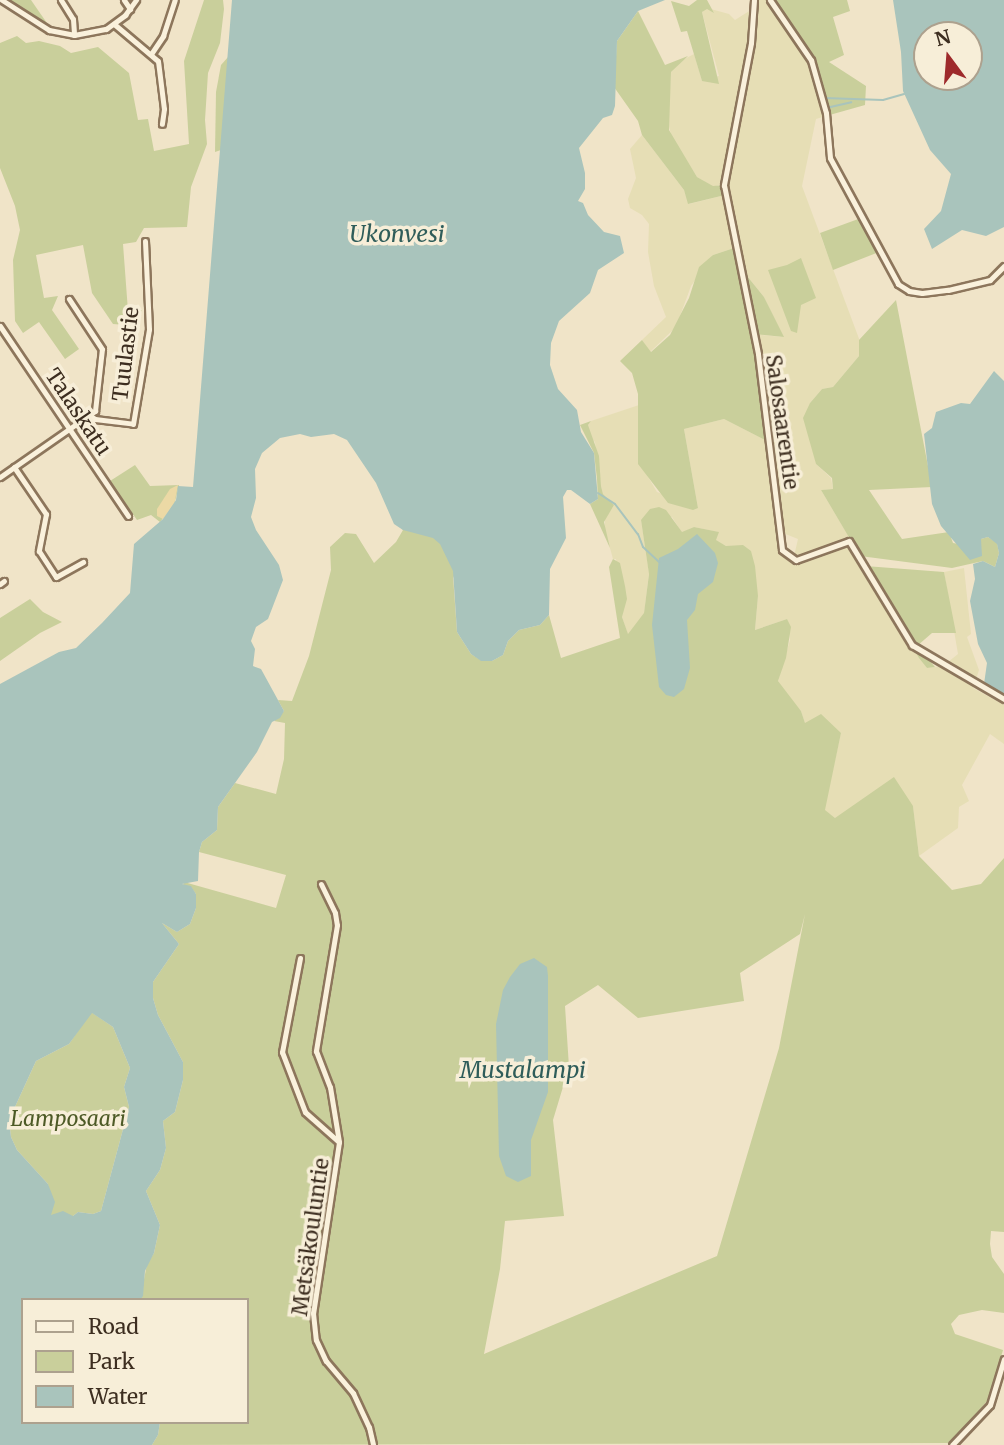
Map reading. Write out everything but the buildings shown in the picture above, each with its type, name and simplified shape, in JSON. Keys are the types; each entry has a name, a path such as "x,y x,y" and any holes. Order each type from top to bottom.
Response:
{"street":[{"path":"2,0 49,30 74,35 97,32 114,24 136,0"},
{"path":"61,0 73,19 74,35"},
{"path":"124,0 130,9"},
{"path":"151,54 163,36 175,0"},
{"name":"Salosaarentie","path":"754,0 751,43 724,185 758,354 782,550 796,560 849,541 912,645 1004,699"},
{"path":"770,0 811,60 826,113 830,158 898,284 909,291 922,293 948,290 990,280 1004,265"},
{"path":"114,24 158,61 164,109 162,124"},
{"name":"Tuulastie","path":"89,415 95,419 134,424 149,329 145,241"},
{"path":"0,477 95,411 102,349 69,299"},
{"name":"Talaskatu","path":"0,326 71,427 128,516"},
{"path":"14,467 46,514 39,551 56,578 83,562"},
{"name":"Metsäkouluntie","path":"321,884 335,913 337,925 316,1051 330,1087 339,1142 313,1313 316,1340 326,1361 353,1393 369,1427 373,1445"},
{"name":"Metsäkouluntie","path":"300,958 282,1052 305,1112 339,1142"},
{"path":"952,1445 990,1405 1004,1359"}],"shaded area":[{"path":"754,0 770,0 806,51 826,116 816,119 802,186 861,344 859,356 833,387 822,389 810,403 816,464 831,478 833,489 821,490 927,668 943,666 958,654 944,572 964,568 971,634 967,637 979,670 973,688 1004,705 1004,744 990,734 962,785 969,801 959,807 958,828 919,856 913,806 835,818 824,810 841,733 805,723 801,711 787,696 778,681 790,640 787,619 755,630 758,596 726,546 715,540 718,532 694,527 682,533 672,517 641,520 649,573 644,614 628,635 622,617 623,605 616,559 613,559 605,530 605,519 614,505 603,494 595,442 590,437 588,425 591,421 639,405 641,465 657,492 698,508 684,429 724,419 767,441 753,334 783,337 764,297 743,271 737,247 713,255 691,286 676,327 650,352 642,340 666,317 654,286 648,252 649,224 642,215 630,208 628,199 636,178 630,149 642,135 684,190 689,204 725,195 721,184 714,187 697,177 671,135 668,122 671,72 679,62 694,54 702,81 719,76 702,12 707,8 729,14 735,20 754,8","holes":["779,520 783,533 798,539 794,556 781,551"]}],"green space":[{"path":"6,0 31,0 51,29"},
{"path":"204,0 223,0 224,9 220,43 208,73 205,120 207,144 191,187 187,227 144,228 136,242 123,244 128,311 142,310 138,326 113,324 92,293 83,245 36,255 44,298 58,296 52,310 79,349 65,359 39,322 23,333 15,321 13,260 20,230 15,206 0,168 0,43 17,36 26,43 39,41 60,46 71,53 98,47 129,73 138,120 148,119 154,151 189,144 184,61"},
{"path":"697,0 707,0 714,13 707,9 702,12 719,84 702,81 687,31 681,32 671,1 689,6"},
{"path":"770,0 847,0 850,11 833,17 844,55 829,62 866,86 865,105 826,116 811,60"},
{"path":"638,11 665,65 688,56 671,72 669,130 697,177 713,186 724,185 725,195 688,204 684,190 642,135 638,121 614,87 617,41"},
{"path":"229,56 224,149 215,152 216,92 221,65"},
{"path":"861,218 879,252 833,270 820,233"},
{"path":"737,247 743,271 764,297 784,337 754,334 767,441 724,419 684,429 698,508 693,510 668,503 638,464 638,394 632,373 620,361 642,340 651,352 670,335 689,298 699,267 713,255"},
{"path":"801,258 816,298 801,305 797,333 791,331 768,270"},
{"path":"896,300 932,487 869,490 902,539 949,532 953,543 981,548 981,539 988,537 997,543 999,553 995,567 983,561 952,568 860,556 821,490 833,489 832,478 816,464 803,418 810,403 822,389 833,387 859,356 859,340"},
{"path":"591,421 588,425 599,456 603,494 614,505 604,522 610,548 590,504 598,499 594,453 580,425"},
{"path":"135,465 150,486 179,485 174,505 160,522 151,515 137,520 110,481"},
{"path":"400,497 411,505 411,513 421,512 430,523 439,517 446,504 456,511 460,503 469,508 478,503 481,510 494,516 493,523 501,536 499,559 468,582 457,584 453,576 457,632 471,654 482,661 492,661 503,655 508,641 519,630 540,625 549,615 561,658 620,638 609,567 613,559 620,563 625,586 627,599 622,617 628,634 644,613 649,574 641,520 650,509 659,507 666,510 682,532 694,527 719,532 716,540 726,546 743,545 751,551 755,566 758,596 755,630 787,619 791,627 786,658 778,681 801,711 805,723 821,714 841,733 825,810 835,818 894,777 913,806 919,856 952,890 981,884 1004,858 1004,1232 991,1231 990,1244 992,1257 1004,1274 1004,1313 982,1310 959,1315 951,1324 955,1334 1003,1350 988,1400 951,1443 152,1445 158,1435 160,1424 248,1424 248,1298 140,1298 147,1264 154,1253 160,1225 146,1191 160,1170 166,1148 163,1121 175,1112 183,1080 183,1062 158,1015 153,998 153,982 179,944 162,923 177,932 190,924 196,908 196,894 191,887 183,886 184,882 276,908 286,875 199,852 202,842 217,830 218,807 235,783 276,794 284,759 285,723 274,721 284,711 278,700 292,701 309,656 331,570 330,547 345,533 356,534 374,563 396,542 403,530 394,520 400,504 395,499","holes":["805,914 779,1048 717,1256 484,1354 500,1269 505,1221 564,1216 553,1120 569,1067 565,1006 598,985 638,1018 744,1001 740,973 800,934"]},
{"path":"865,566 944,572 956,633 932,633 917,646 935,667 927,668 919,658"},
{"path":"30,599 43,612 62,622 40,633 0,661 0,618"},
{"name":"Lamposaari","path":"91,1012 113,1027 130,1068 124,1087 129,1107 101,1211 93,1214 78,1212 73,1216 51,1215 48,1184 17,1150 11,1137 9,1120 36,1061 69,1044"}],"sand":[{"path":"178,485 174,505 163,519 157,516 157,509 170,489"}],"water":[{"name":"Ukonvesi","path":"232,0 665,0 638,11 617,41 615,106 612,115 603,118 579,148 585,173 585,189 578,201 583,203 588,215 604,232 620,236 624,253 598,270 590,293 559,321 551,343 550,365 558,389 577,410 581,432 594,453 598,499 590,504 571,490 567,490 563,497 566,538 550,569 549,615 540,625 519,630 508,641 503,655 492,661 481,661 471,654 457,632 453,571 440,544 433,538 403,530 394,524 376,483 347,440 334,434 311,437 300,434 280,438 262,453 255,469 256,498 251,517 256,530 279,565 283,580 268,619 256,627 251,641 255,649 253,666 261,669 284,711 280,718 272,722 257,752 218,807 217,830 202,842 199,852 198,881 182,884 191,886 196,894 196,908 190,924 177,932 162,923 179,944 153,982 153,998 158,1015 183,1062 183,1080 175,1112 163,1121 166,1148 160,1170 146,1191 160,1225 154,1253 145,1271 143,1296 21,1298 21,1424 160,1424 158,1435 152,1445 0,1445 0,684 59,652 76,648 130,593 134,544 163,519 176,500 178,486 193,487","holes":["92,1013 113,1027 130,1068 124,1087 129,1107 101,1211 93,1214 78,1212 73,1216 63,1211 51,1215 55,1202 48,1184 17,1150 11,1137 9,1120 36,1061 69,1044"]},
{"path":"893,0 1004,0 1004,227 986,236 962,230 932,249 924,229 941,211 951,174 930,150 903,91 901,52"},
{"path":"994,371 1004,381 1004,696 984,684 987,663 978,644 970,601 975,579 973,564 983,561 995,567 999,553 997,544 988,537 981,539 982,556 970,560 941,526 932,504 924,434 932,428 936,412 961,403 970,404"},
{"path":"697,534 715,553 718,563 713,582 698,594 695,610 687,620 690,668 684,689 674,697 666,695 659,687 652,625 659,558 678,549"},
{"name":"Mustalampi","path":"534,958 547,967 548,976 548,1092 531,1140 531,1176 518,1182 506,1176 499,1156 496,1024 503,990 510,977 520,964"}],"waterway":[{"path":"824,98 883,100 904,94"},
{"path":"826,108 851,102"},
{"path":"598,493 615,504 638,534 643,547 659,562"}]}
